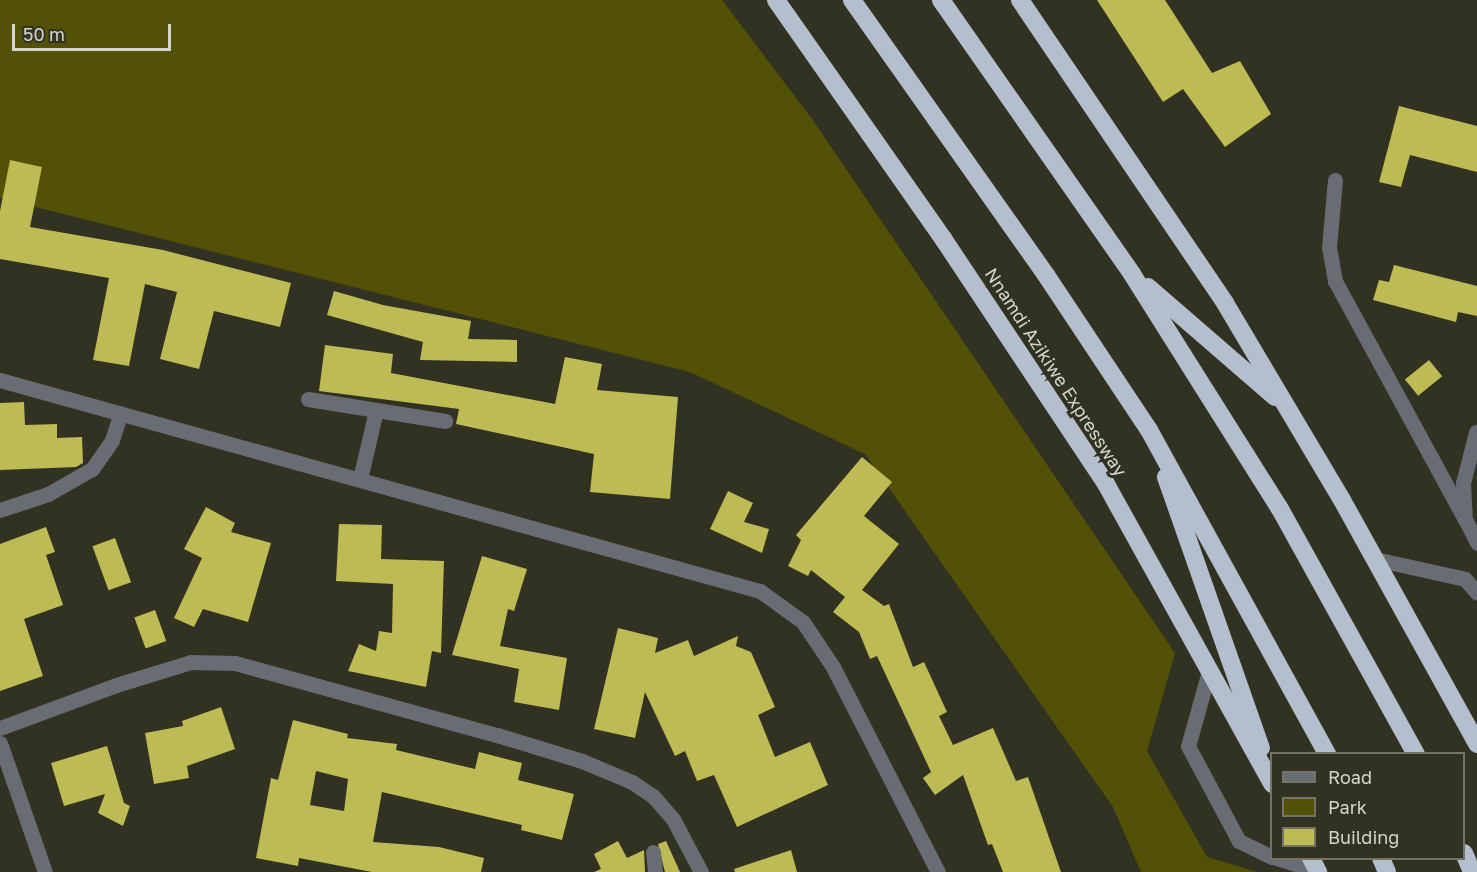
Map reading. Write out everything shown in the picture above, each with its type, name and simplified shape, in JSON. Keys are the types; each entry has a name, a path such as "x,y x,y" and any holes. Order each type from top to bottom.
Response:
{"highway":[{"name":"Nnamdi Azikiwe Expressway","path":"776,0 944,240 1106,484 1270,780"},
{"path":"852,0 1149,430 1326,752"},
{"path":"941,0 1132,274 1280,509 1415,752"},
{"path":"1020,0 1225,303 1375,559 1477,744"},
{"path":"1132,274 1287,408"},
{"path":"1149,430 1270,771"},
{"path":"1465,855 1472,872"}],"street":[{"path":"1335,180 1329,247 1335,281 1477,543"},
{"path":"0,380 760,591 803,622 833,667 938,872"},
{"path":"308,399 446,421"},
{"path":"360,479 376,410"},
{"path":"0,510 48,494 92,469 112,441 120,412"},
{"path":"1465,519 1463,483 1476,432"},
{"path":"1375,559 1465,579 1477,593"},
{"path":"0,728 116,685 191,662 235,663 497,735 582,761 632,782 653,796 673,819 701,872"},
{"path":"1209,671 1188,746 1239,841 1270,856"},
{"path":"0,743 45,872"},
{"path":"652,852 655,872"},
{"path":"1286,860 1315,867"}],"green space":[{"path":"0,0 722,0 812,119 1175,653 1147,751 1207,857 1257,872 1141,872 1113,807 865,454 690,372 0,198"}],"building":[{"path":"1097,0 1165,0 1212,73 1240,61 1271,114 1225,147 1183,89 1163,102"},
{"path":"1399,106 1477,126 1477,172 1410,155 1401,187 1379,182"},
{"path":"10,160 42,167 30,227 163,250 291,283 280,327 214,311 199,369 160,359 177,292 145,284 129,366 93,360 109,278 0,259 0,211"},
{"path":"1394,265 1477,286 1477,316 1458,312 1456,322 1373,300 1379,280 1389,282"},
{"path":"334,291 383,305 471,321 468,339 517,340 517,362 420,360 423,342 327,315"},
{"path":"325,345 393,354 391,373 555,404 565,357 602,364 597,390 678,397 670,499 590,492 594,454 456,424 459,409 319,391"},
{"path":"1429,360 1442,376 1418,396 1405,380"},
{"path":"24,402 25,425 57,424 57,438 82,437 83,463 76,467 0,470 0,403"},
{"path":"862,457 892,482 864,516 899,544 862,590 884,606 889,604 913,667 924,662 947,712 939,716 953,745 993,728 1016,781 1028,777 1061,872 1003,872 992,844 988,845 963,775 935,795 923,778 931,772 877,656 870,659 859,632 833,612 845,597 811,570 808,576 788,566 801,540 796,535"},
{"path":"728,491 753,503 744,522 769,529 762,553 710,529"},
{"path":"206,507 235,523 231,532 271,543 248,622 203,609 194,627 174,618 202,558 184,549"},
{"path":"339,524 382,525 381,559 444,561 441,653 432,651 426,687 348,671 359,644 376,651 379,631 392,633 393,584 336,581"},
{"path":"46,527 55,552 46,555 63,605 24,619 43,676 0,691 0,544"},
{"path":"115,538 131,582 109,590 92,546"},
{"path":"482,556 527,569 514,611 508,609 500,646 567,658 559,710 514,702 519,669 452,655"},
{"path":"155,610 166,641 146,649 134,618"},
{"path":"618,628 658,638 655,653 688,640 694,656 738,636 736,646 751,652 775,707 758,715 775,757 810,742 828,785 737,827 714,775 697,781 685,751 675,756 645,692 635,738 594,729"},
{"path":"221,707 235,749 187,766 189,778 154,784 145,733 183,726 182,721"},
{"path":"293,720 348,734 347,738 397,744 396,750 475,769 479,752 522,763 518,780 574,794 562,840 521,830 522,825 382,792 373,842 439,847 484,858 481,872 372,872 299,858 298,866 256,858 271,778 278,780","holes":["316,771 348,779 344,811 310,805"]},
{"path":"107,746 124,803 130,806 123,826 98,813 105,794 64,806 51,763"},
{"path":"618,841 627,858 644,850 645,872 594,872 601,869 594,854"},
{"path":"666,841 680,872 665,872 658,844"},
{"path":"791,850 797,872 735,872 734,869"}]}
